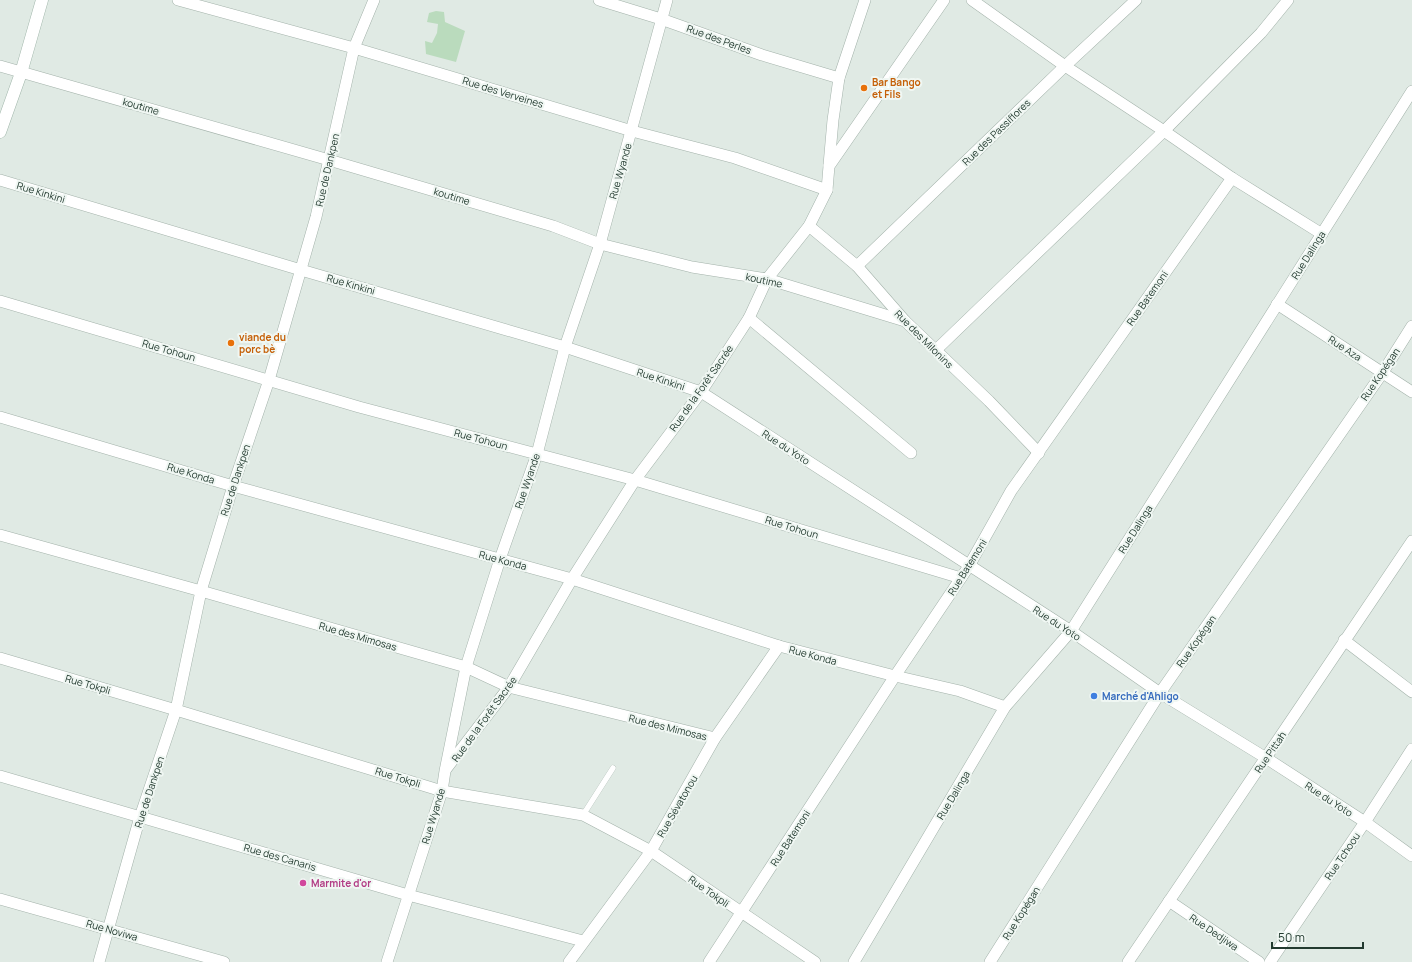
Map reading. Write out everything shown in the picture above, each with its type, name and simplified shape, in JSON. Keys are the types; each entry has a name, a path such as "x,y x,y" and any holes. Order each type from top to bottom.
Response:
{"main road":[{"path":"0,132 21,73 42,0"}],"street":[{"name":"Rue des Verveines","path":"178,0 354,48 632,131 735,158 827,190"},
{"name":"Rue de Dankpen","path":"99,962 140,817 176,710 201,591 233,486 269,380 316,217 354,48 374,0"},
{"name":"Rue des Perles","path":"599,0 661,19 762,55 839,78"},
{"name":"Rue Wyande","path":"387,962 442,791 466,667 500,559 537,454 565,347 600,244 667,0"},
{"path":"829,166 833,120 839,78 865,0"},
{"name":"Rue de la Forêt Sacrée","path":"445,772 509,687 572,579 635,480 701,392 749,318 767,279 809,226 827,190 829,166 944,0"},
{"name":"Rue des Passiflores","path":"857,266 1065,66 1136,0"},
{"path":"936,350 1164,130 1261,33 1288,0"},
{"path":"976,1 1065,66 1164,130 1232,178 1322,234"},
{"name":"koutime","path":"0,66 553,226 600,244 692,267 767,279 905,321"},
{"name":"Rue Dalinga","path":"854,962 1005,707 1071,631 1412,91"},
{"name":"Rue Batemoni","path":"709,962 895,676 969,566 1011,491 1232,178"},
{"name":"Rue Kinkini","path":"0,180 565,347 701,392"},
{"name":"Rue des Milonins","path":"809,226 857,266 905,321 989,401 1039,453"},
{"name":"Rue Tohoun","path":"0,302 358,407 635,480 961,578"},
{"name":"Rue Aza","path":"1277,304 1412,392"},
{"path":"749,318 911,453"},
{"name":"Rue Kopégan","path":"990,962 1160,693 1383,372 1412,326"},
{"name":"Rue du Yoto","path":"701,392 1071,631 1160,693 1266,758 1365,822 1412,856"},
{"name":"Rue Konda","path":"0,417 233,486 572,579 778,646 960,691 1005,707"},
{"name":"Rue des Mimosas","path":"0,535 466,667 509,687 715,738"},
{"name":"Rue Pittah","path":"1128,962 1412,541"},
{"path":"1344,640 1412,692"},
{"name":"Rue Sévatonou","path":"569,962 583,941 651,851 715,738 778,646"},
{"name":"Rue Tokpli","path":"0,658 442,791 583,815 651,851 815,962"},
{"name":"Rue Tchoou","path":"1270,962 1365,822 1412,749"},
{"name":"Rue des Canaris","path":"0,776 408,895 583,941"},
{"name":"Rue Noviwa","path":"0,899 224,962"},
{"name":"Rue Dedjiwa","path":"1169,901 1259,962"}],"lane":[{"path":"583,815 613,768"}],"green space":[{"path":"436,11 444,12 445,22 465,31 456,62 426,54 425,41 432,43 437,33 438,24 427,22 429,13"}],"place":[{"name":"Bar Bango et Fils","path":"864,88"},
{"name":"viande du porc bè","path":"231,343"},
{"name":"Marché d'Ahligo","path":"1094,696"},
{"name":"Marmite d'or","path":"303,883"}]}
